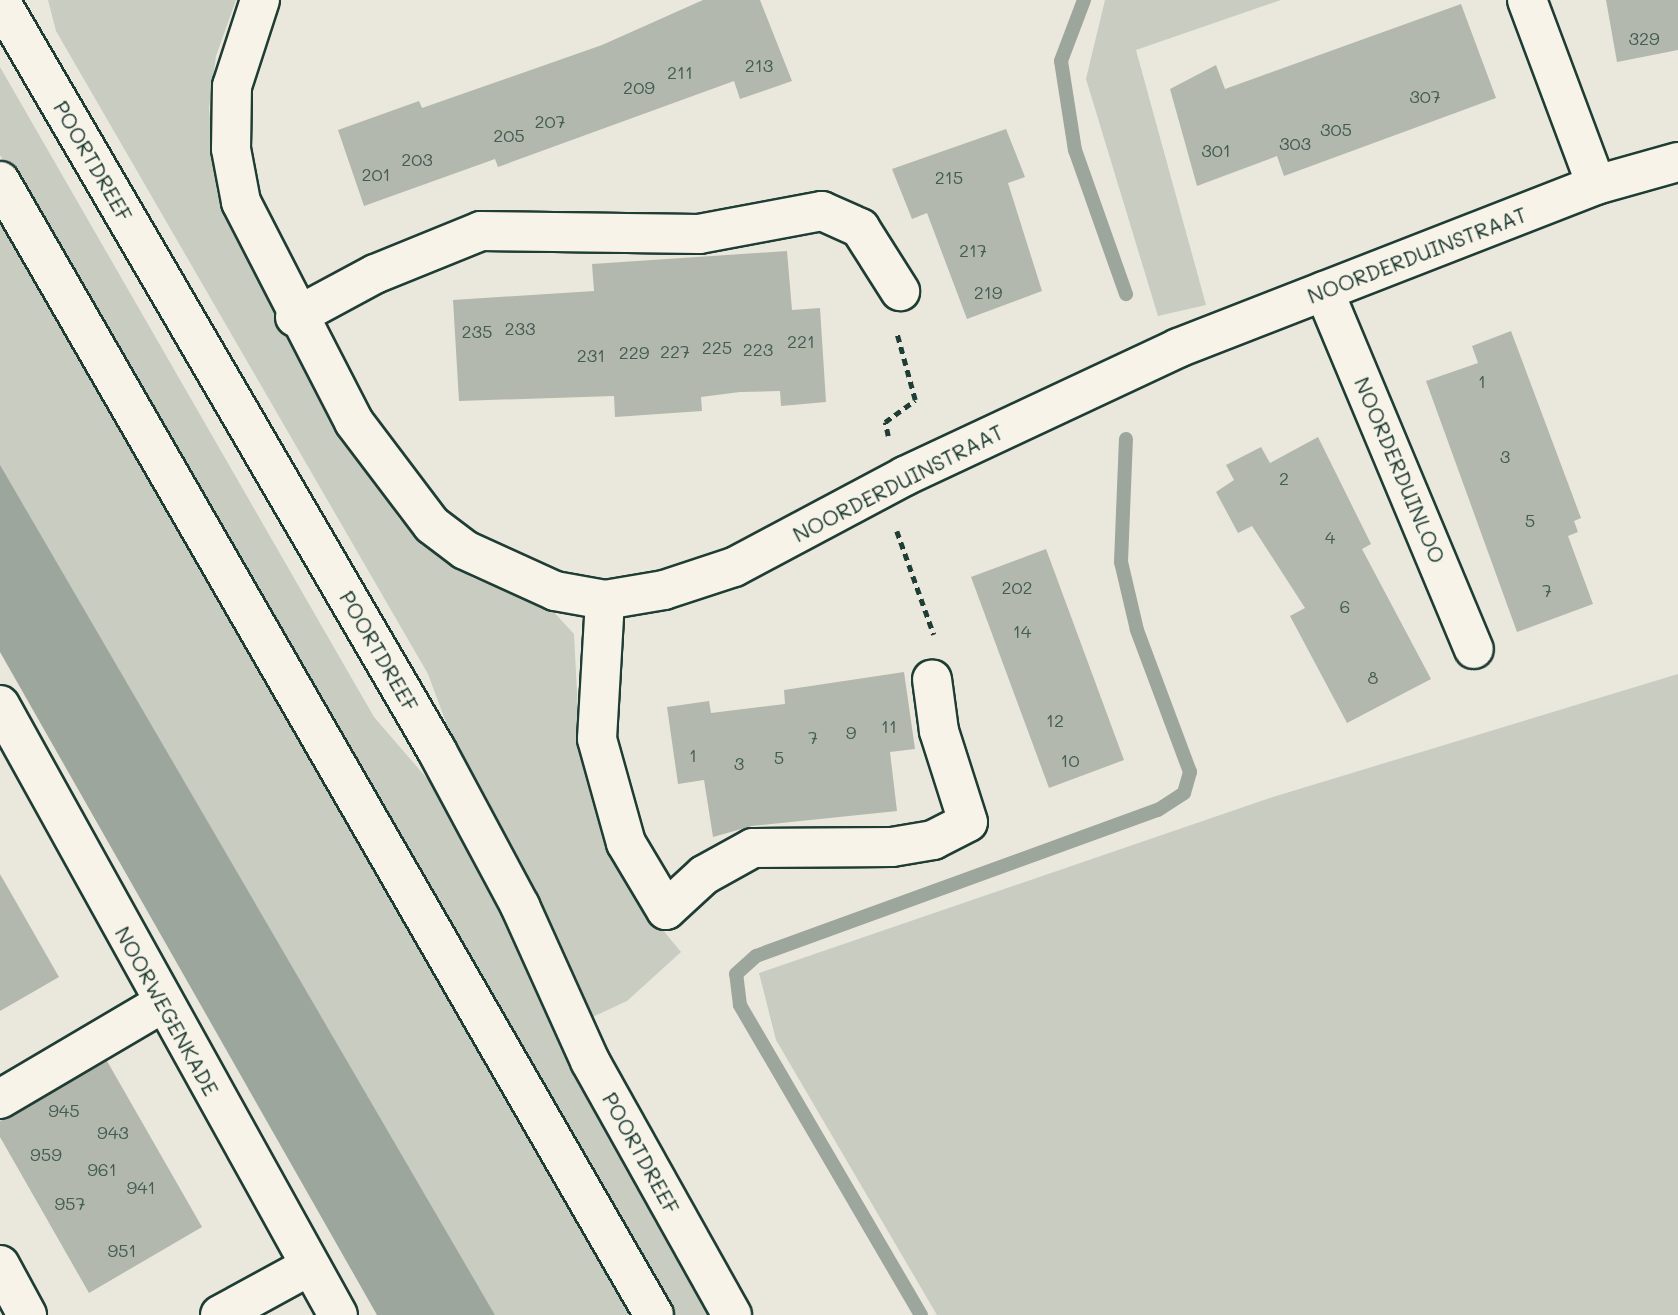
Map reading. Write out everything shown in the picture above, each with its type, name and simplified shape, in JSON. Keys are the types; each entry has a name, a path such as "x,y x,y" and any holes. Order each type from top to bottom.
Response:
{"street":[{"name":"NOORDERDUINSTRAAT","path":"260,0 247,24 232,86 231,149 241,202 295,317 354,422 432,526 503,570 555,591 605,600 664,590 734,567 905,476 1178,348 1596,185 1678,162"},
{"path":"1527,0 1596,185"},
{"name":"POORTDREEF","path":"0,1 437,751 520,906 590,1061 732,1315"},
{"path":"0,181 653,1315"},
{"path":"295,317 374,274 481,231 699,234 822,211 860,228 900,291"},
{"name":"NOORDERDUINLOO","path":"1324,291 1474,649"},
{"path":"605,600 597,739 626,843 666,910 704,875 753,848 892,847 933,840 968,822 939,731 932,679"},
{"name":"NOORWEGENKADE","path":"6,730 338,1315"},
{"path":"0,1099 162,1004"},
{"path":"0,1265 27,1315"},
{"path":"220,1315 310,1266"}],"path":[{"path":"900,291 892,317 915,400 885,422 905,476"},
{"path":"882,530 894,524 906,551 935,639 932,679"}],"shaded area":[{"path":"48,0 236,0 216,56 209,108 217,193 230,228 319,396 400,520 473,578 550,608 574,634 579,732 598,813 639,901 681,952 627,1001 584,1021 473,795 428,674 56,31"},
{"path":"1105,0 1281,0 1136,50 1206,305 1158,316 1086,79"},
{"path":"0,67 374,717 443,797 717,1315 666,1315 169,450 0,155"},
{"path":"0,216 635,1315 495,1315 0,466"},
{"path":"0,465 495,1315 377,1315 0,652"},
{"path":"1678,674 1678,1315 937,1315 776,1040 759,973 1273,797"}],"building":[{"path":"703,0 760,0 792,81 740,99 734,81 498,167 495,159 364,206 338,130 419,101 422,108 602,45"},
{"path":"1606,0 1678,0 1678,50 1617,62"},
{"path":"1461,4 1496,98 1284,176 1277,156 1197,186 1170,89 1216,65 1225,89"},
{"path":"1006,129 1025,177 1008,183 1042,291 967,319 927,213 912,219 892,169"},
{"path":"787,251 792,310 820,308 826,402 781,406 780,391 740,392 701,397 702,411 615,417 614,396 459,401 453,300 594,291 592,264"},
{"path":"1511,331 1581,518 1574,521 1578,532 1568,536 1593,604 1517,632 1426,381 1478,363 1472,346"},
{"path":"1318,437 1371,544 1362,549 1431,679 1347,723 1290,616 1305,608 1252,526 1238,533 1216,492 1234,480 1226,465 1261,447 1270,463"},
{"path":"1046,549 1124,760 1049,788 971,577"},
{"path":"904,672 915,749 890,752 897,811 752,826 713,837 704,780 678,784 667,707 709,701 711,713 785,704 784,690"},
{"path":"0,874 59,977 0,1011"},
{"path":"107,1061 202,1227 89,1293 0,1137 0,1121"}],"waterway":[{"path":"1084,0 1061,61 1075,150 1126,294"},
{"path":"921,1315 740,1005 736,974 756,956 1158,810 1184,793 1190,772 1137,630 1121,562 1126,439"}]}
